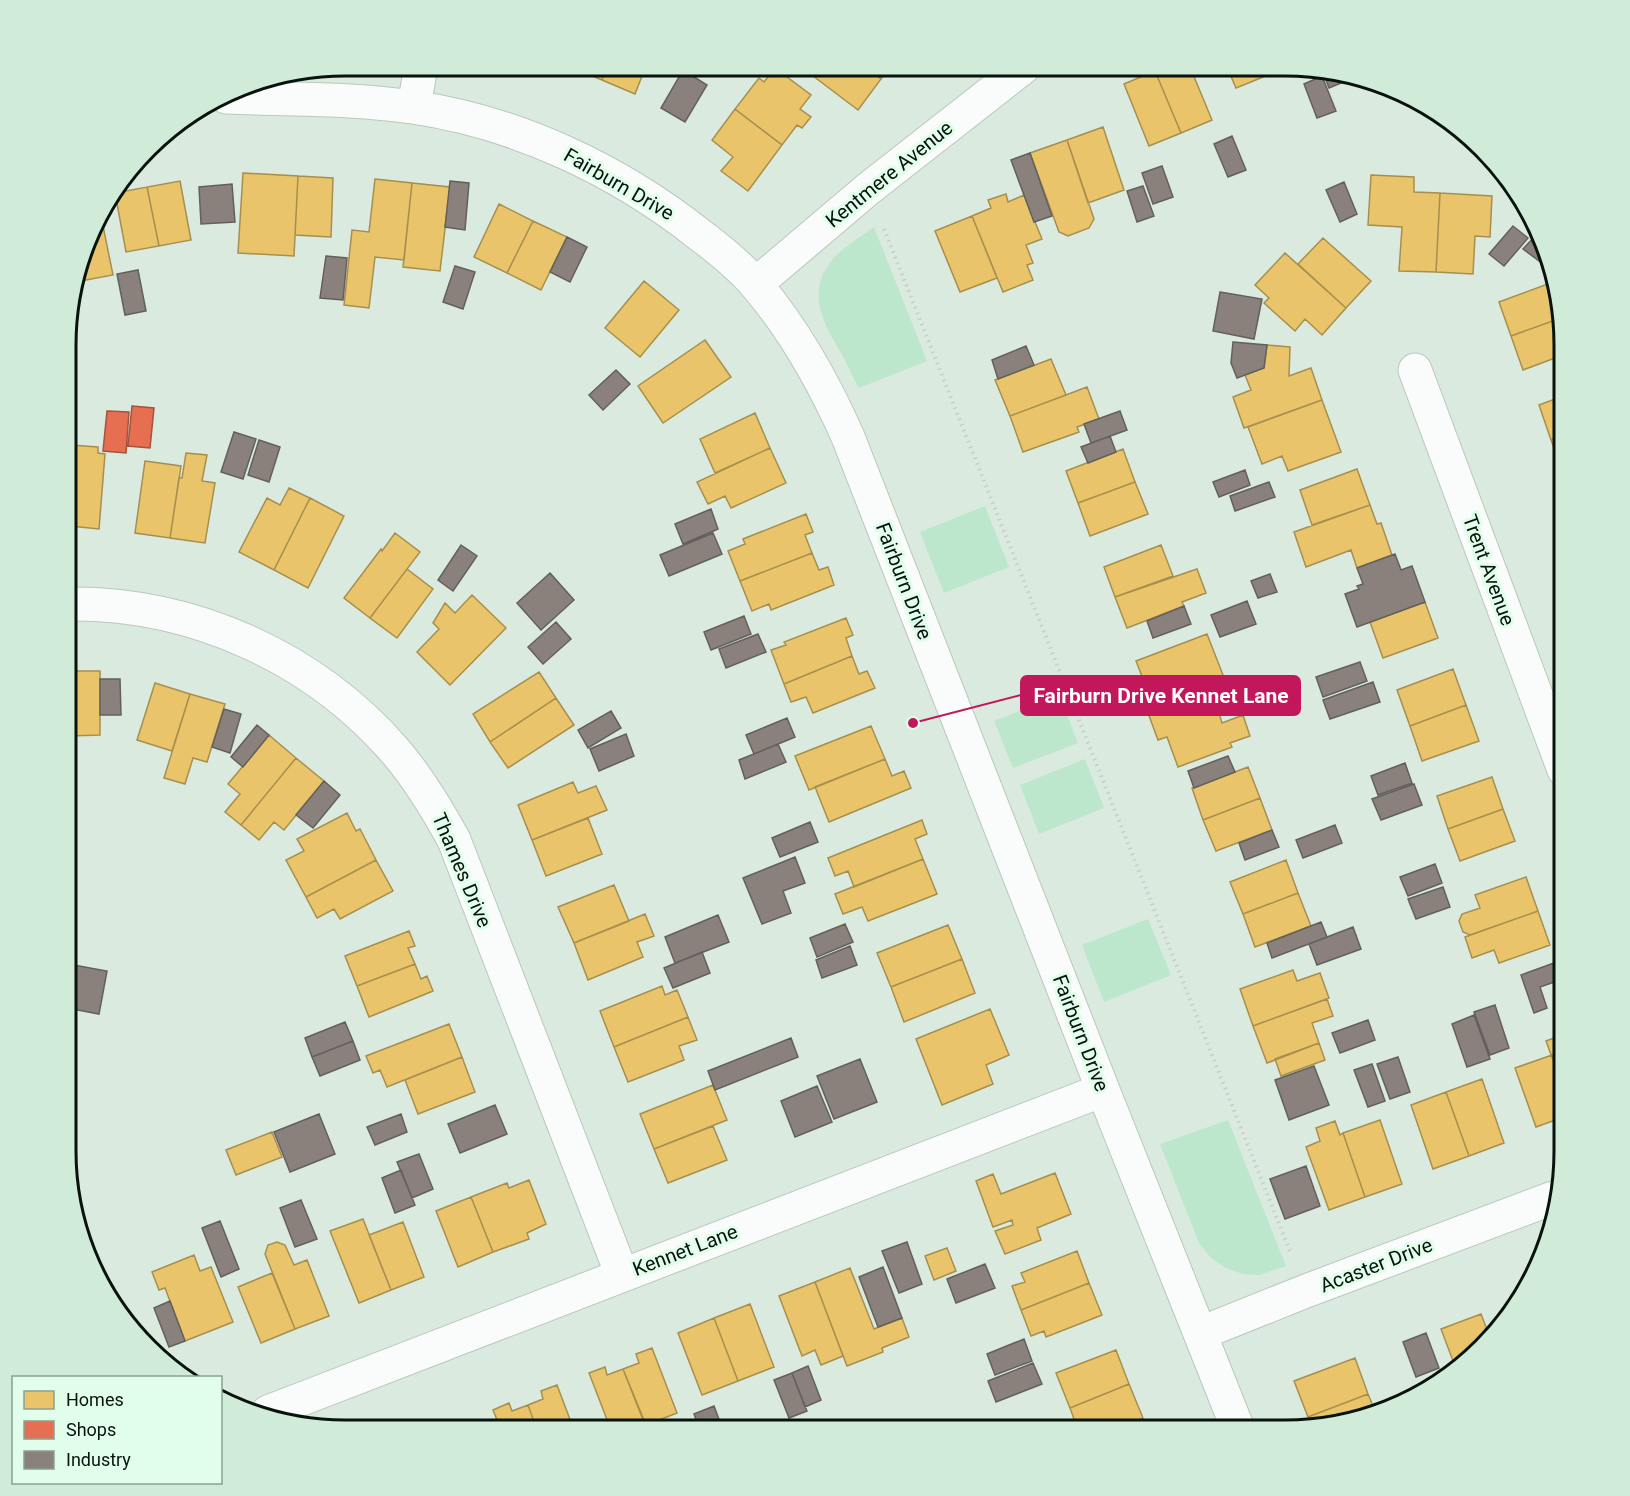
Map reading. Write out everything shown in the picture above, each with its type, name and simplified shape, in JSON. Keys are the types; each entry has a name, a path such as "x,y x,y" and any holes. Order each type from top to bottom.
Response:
{"street":[{"path":"414,107 419,76"},
{"name":"Kentmere Avenue","path":"756,284 868,189 1012,76"},
{"name":"Fairburn Drive","path":"239,98 373,103 414,107 508,130 555,148 599,169 682,220 756,284 782,317 806,352 826,388 848,437 1103,1090 1235,1420"},
{"name":"Trent Avenue","path":"1415,370 1554,743"},
{"name":"Thames Drive","path":"76,604 124,607 158,612 193,621 258,645 319,681 346,703 396,752 418,780 454,840 622,1275"},
{"name":"Kennet Lane","path":"274,1410 1103,1090"},
{"name":"Acaster Drive","path":"1201,1334 1306,1291 1549,1200"}],"path":[{"path":"868,189 1306,1291"}],"green space":[{"path":"874,227 927,361 859,388 824,321 820,310 819,286 823,274 835,256"},
{"path":"985,506 1009,567 944,593 920,532"},
{"path":"1059,695 1078,743 1013,768 994,721"},
{"path":"1085,759 1104,808 1039,834 1020,785"},
{"path":"1148,919 1171,975 1104,1002 1082,945"},
{"path":"1228,1120 1286,1266 1259,1275 1242,1274 1224,1267 1210,1257 1199,1243 1160,1144"}],"building: Homes":[{"path":"603,76 642,76 635,94 602,80"},
{"path":"769,76 786,76 811,95 800,109 811,117 802,128 797,125 782,145 735,109 759,78 764,82"},
{"path":"813,76 877,76 881,79 858,110"},
{"path":"1143,76 1157,76 1181,133 1149,146 1124,84"},
{"path":"1157,76 1194,76 1212,120 1181,133"},
{"path":"1231,76 1266,76 1236,88"},
{"path":"735,109 782,145 748,191 721,171 733,157 712,140"},
{"path":"1103,127 1124,190 1088,203 1067,140"},
{"path":"1067,140 1094,219 1089,228 1068,236 1059,232 1030,153"},
{"path":"243,173 298,176 294,256 238,253"},
{"path":"1371,175 1414,177 1414,192 1440,193 1436,272 1399,271 1402,227 1368,225"},
{"path":"298,176 333,178 331,237 295,235"},
{"path":"375,179 412,183 404,260 375,257 369,308 344,305 352,230 369,232"},
{"path":"180,181 191,240 159,246 147,187"},
{"path":"412,183 450,187 440,271 403,267"},
{"path":"147,187 159,246 126,252 117,204 126,191"},
{"path":"1440,193 1492,196 1490,237 1475,236 1473,274 1436,272"},
{"path":"1006,194 1008,202 1024,195 1042,239 1026,245 1033,263 1027,265 1033,280 1003,292 972,216 991,208 988,200"},
{"path":"499,204 533,221 507,273 474,257"},
{"path":"972,216 997,278 960,292 935,231"},
{"path":"533,221 567,237 541,290 507,273"},
{"path":"103,228 113,275 85,280"},
{"path":"1323,238 1371,281 1346,308 1298,264"},
{"path":"1285,253 1346,308 1322,335 1305,319 1295,331 1264,303 1269,298 1255,285"},
{"path":"644,281 679,310 640,357 605,328"},
{"path":"1546,285 1552,321 1511,336 1499,302"},
{"path":"1552,321 1554,358 1523,370 1511,336"},
{"path":"705,340 731,377 663,423 638,386"},
{"path":"1267,345 1290,347 1289,376 1311,368 1322,400 1244,428 1233,397 1251,390 1245,375 1264,368"},
{"path":"1051,359 1066,395 1010,416 995,380"},
{"path":"1087,387 1099,419 1077,427 1079,432 1023,452 1010,416"},
{"path":"1554,399 1554,439 1551,440 1539,405"},
{"path":"1322,400 1341,452 1288,471 1282,456 1262,464 1248,427"},
{"path":"755,413 770,448 715,473 700,439"},
{"path":"76,445 98,447 98,453 105,454 99,529 76,527"},
{"path":"770,448 786,483 731,508 725,496 708,504 697,482"},
{"path":"1123,449 1135,482 1078,503 1066,471"},
{"path":"186,453 207,455 202,481 215,483 205,543 170,538 179,478 182,478"},
{"path":"145,461 181,466 170,538 135,533"},
{"path":"1357,469 1370,505 1312,525 1300,490"},
{"path":"1135,482 1148,514 1090,536 1078,503"},
{"path":"289,488 310,498 274,570 239,552 267,498 280,505"},
{"path":"310,498 344,516 308,588 274,570"},
{"path":"1370,505 1377,524 1381,523 1392,555 1357,568 1351,550 1306,567 1294,532"},
{"path":"806,514 813,532 805,535 812,553 740,581 728,551 745,544 743,539"},
{"path":"395,533 420,552 370,618 344,598"},
{"path":"1161,545 1173,576 1115,597 1104,567"},
{"path":"812,553 819,570 828,567 834,585 771,610 769,604 752,611 740,581"},
{"path":"407,569 433,589 397,638 370,618"},
{"path":"1197,569 1206,593 1182,602 1184,606 1127,628 1115,597"},
{"path":"472,595 506,628 450,685 417,652 439,629 433,623 445,603 455,613"},
{"path":"1425,602 1438,638 1383,658 1370,622"},
{"path":"846,618 853,635 846,638 852,656 784,684 771,650 786,645 784,642"},
{"path":"1207,634 1223,675 1152,702 1136,661"},
{"path":"852,656 859,674 867,671 875,688 813,713 806,697 791,702 784,684"},
{"path":"1453,669 1466,705 1410,726 1397,690"},
{"path":"76,671 100,671 100,735 76,736"},
{"path":"539,672 556,698 490,742 473,714"},
{"path":"155,683 190,694 172,751 137,740"},
{"path":"1225,683 1234,707 1219,713 1222,723 1243,715 1250,736 1230,743 1232,747 1178,767 1167,737 1158,740 1148,713"},
{"path":"190,694 225,704 207,762 193,758 185,784 164,778"},
{"path":"556,698 574,725 508,768 490,742"},
{"path":"1466,705 1479,741 1422,761 1410,726"},
{"path":"871,726 885,759 809,790 795,756"},
{"path":"269,735 296,758 241,825 225,812 240,794 228,784"},
{"path":"296,758 324,781 284,830 274,822 259,840 241,825"},
{"path":"885,759 892,776 904,771 911,788 829,822 815,787"},
{"path":"1248,767 1260,798 1203,820 1192,788"},
{"path":"1492,777 1503,809 1448,829 1437,796"},
{"path":"573,782 578,793 596,786 607,810 532,840 518,805"},
{"path":"1260,798 1272,830 1216,851 1203,820"},
{"path":"1503,809 1515,841 1460,861 1448,829"},
{"path":"347,813 356,831 360,829 376,860 306,897 286,860 304,851 297,839"},
{"path":"588,818 602,854 546,876 532,840"},
{"path":"922,820 927,834 915,839 923,859 854,887 848,871 835,876 828,858"},
{"path":"923,859 937,894 868,921 862,907 843,914 835,894"},
{"path":"376,860 393,891 340,919 334,909 317,918 306,897"},
{"path":"1286,860 1298,893 1243,914 1230,882"},
{"path":"1526,877 1538,911 1470,935 1463,932 1459,921 1462,914 1480,908 1475,895"},
{"path":"614,885 629,921 574,943 558,907"},
{"path":"1298,893 1311,926 1255,947 1243,914"},
{"path":"1538,911 1550,945 1499,963 1494,950 1472,958 1465,937"},
{"path":"645,914 654,936 637,942 643,957 588,980 574,943"},
{"path":"948,925 962,959 891,987 877,953"},
{"path":"409,931 415,946 408,948 415,964 357,986 345,956"},
{"path":"962,959 975,993 904,1022 891,987"},
{"path":"415,964 421,979 427,976 433,991 369,1017 357,986"},
{"path":"1293,970 1297,981 1320,973 1329,998 1253,1026 1240,989"},
{"path":"662,986 665,995 677,990 688,1017 614,1047 600,1011"},
{"path":"1327,999 1333,1016 1312,1023 1319,1043 1267,1063 1253,1026"},
{"path":"990,1009 1009,1055 986,1065 993,1084 942,1105 916,1039"},
{"path":"688,1017 697,1040 679,1046 684,1060 628,1082 614,1047"},
{"path":"449,1024 462,1057 387,1087 380,1070 373,1073 366,1056"},
{"path":"1554,1038 1554,1063 1546,1041"},
{"path":"1319,1043 1325,1060 1281,1076 1275,1059"},
{"path":"1552,1055 1554,1061 1554,1121 1536,1127 1515,1068"},
{"path":"462,1057 475,1092 418,1114 405,1080"},
{"path":"1482,1079 1504,1143 1469,1156 1446,1092"},
{"path":"713,1085 727,1120 654,1149 640,1114"},
{"path":"1446,1092 1469,1156 1433,1169 1411,1105"},
{"path":"1380,1120 1402,1184 1365,1197 1343,1133"},
{"path":"1335,1121 1340,1135 1343,1133 1365,1197 1329,1210 1306,1147 1320,1141 1316,1128"},
{"path":"713,1126 727,1160 668,1183 654,1149"},
{"path":"272,1132 282,1157 236,1175 226,1150"},
{"path":"1055,1173 1071,1214 1037,1228 1041,1240 1005,1254 995,1231 1013,1225 1012,1220 993,1227 976,1181 993,1174 1001,1194"},
{"path":"529,1180 546,1224 527,1233 529,1239 493,1252 471,1197 507,1183 509,1188"},
{"path":"471,1197 493,1252 458,1267 436,1211"},
{"path":"363,1219 391,1290 359,1303 330,1231"},
{"path":"403,1222 424,1277 391,1290 369,1235"},
{"path":"277,1242 285,1245 294,1265 307,1260 329,1316 295,1329 265,1254 268,1245"},
{"path":"947,1248 956,1271 934,1280 925,1256"},
{"path":"1077,1251 1089,1283 1021,1310 1012,1286 1025,1282 1021,1273"},
{"path":"194,1255 200,1271 211,1267 233,1322 185,1341 165,1288 159,1290 152,1272"},
{"path":"850,1268 874,1329 902,1318 909,1337 882,1348 883,1352 847,1366 815,1282"},
{"path":"272,1273 295,1329 261,1343 238,1287"},
{"path":"815,1282 843,1356 821,1365 815,1350 802,1356 779,1296"},
{"path":"1089,1283 1102,1315 1046,1337 1044,1331 1031,1336 1021,1310"},
{"path":"750,1304 774,1367 738,1381 714,1318"},
{"path":"1481,1314 1487,1329 1453,1360 1441,1329"},
{"path":"714,1318 738,1381 702,1395 678,1333"},
{"path":"652,1348 677,1413 659,1420 644,1420 623,1369 639,1363 636,1354"},
{"path":"1116,1350 1129,1384 1070,1408 1056,1373"},
{"path":"1355,1358 1368,1394 1308,1417 1294,1381"},
{"path":"605,1367 607,1375 623,1369 643,1420 607,1420 589,1373"},
{"path":"1129,1384 1143,1418 1138,1420 1074,1420 1070,1408"},
{"path":"557,1385 570,1420 533,1420 528,1405 543,1399 541,1391"},
{"path":"1368,1394 1372,1404 1337,1414 1308,1417"},
{"path":"509,1403 512,1411 528,1405 533,1420 497,1420 493,1410"}],"building: Shops":[{"path":"132,406 154,408 150,448 128,446"},
{"path":"107,411 129,412 126,453 103,451"}],"building: Industry":[{"path":"680,76 693,76 707,85 685,122 661,108"},
{"path":"1316,79 1323,80 1336,111 1317,118 1304,84"},
{"path":"1326,80 1341,83 1329,88"},
{"path":"1232,136 1246,170 1228,177 1214,144"},
{"path":"1030,153 1052,216 1034,222 1011,160"},
{"path":"1162,166 1173,197 1153,204 1142,173"},
{"path":"450,181 469,183 465,230 445,227"},
{"path":"1344,182 1357,214 1340,222 1326,190"},
{"path":"232,184 235,222 201,224 199,187"},
{"path":"1143,186 1154,216 1137,222 1127,191"},
{"path":"1513,226 1528,238 1504,266 1489,254"},
{"path":"567,237 587,247 570,282 550,272"},
{"path":"1532,240 1539,260 1539,261 1523,249"},
{"path":"326,256 347,258 343,300 320,298"},
{"path":"455,266 475,272 463,309 443,302"},
{"path":"138,270 146,311 125,315 117,274"},
{"path":"1220,292 1262,299 1254,339 1213,331"},
{"path":"1233,342 1267,345 1264,368 1237,378 1231,363"},
{"path":"1026,346 1034,365 998,379 992,360"},
{"path":"616,370 630,384 603,410 589,395"},
{"path":"1120,411 1127,430 1091,443 1084,424"},
{"path":"234,432 256,439 243,479 221,472"},
{"path":"1110,436 1116,452 1088,463 1081,447"},
{"path":"259,440 280,447 269,482 248,475"},
{"path":"1245,470 1250,485 1219,497 1213,482"},
{"path":"1269,482 1275,497 1235,511 1230,496"},
{"path":"711,509 718,529 683,544 675,524"},
{"path":"713,533 722,554 669,576 660,555"},
{"path":"461,545 477,556 453,591 438,580"},
{"path":"1395,554 1401,570 1412,566 1425,602 1357,627 1345,594 1359,589 1357,586 1363,584 1357,568"},
{"path":"550,573 574,600 541,630 517,603"},
{"path":"1270,574 1277,592 1258,598 1251,581"},
{"path":"1247,601 1256,624 1220,637 1211,615"},
{"path":"1184,606 1191,624 1153,638 1147,621"},
{"path":"744,616 751,634 711,650 704,632"},
{"path":"556,622 571,639 543,664 528,647"},
{"path":"758,634 766,652 726,668 719,649"},
{"path":"1360,662 1367,681 1323,697 1316,677"},
{"path":"100,679 120,679 121,715 100,715"},
{"path":"1373,682 1380,702 1330,719 1323,700"},
{"path":"224,709 241,714 230,753 212,747"},
{"path":"611,711 621,728 588,748 578,730"},
{"path":"787,718 795,737 754,754 746,735"},
{"path":"257,725 269,735 243,767 231,757"},
{"path":"626,734 634,756 599,771 590,749"},
{"path":"778,744 786,762 745,779 739,760"},
{"path":"1228,756 1235,772 1194,788 1188,771"},
{"path":"1405,763 1412,783 1378,795 1371,776"},
{"path":"324,781 340,795 313,828 296,815"},
{"path":"1414,784 1422,805 1381,820 1372,799"},
{"path":"810,822 818,842 780,857 772,838"},
{"path":"1335,825 1342,843 1303,858 1296,840"},
{"path":"1272,830 1279,847 1245,860 1239,843"},
{"path":"795,857 805,883 783,891 791,913 762,924 743,878"},
{"path":"1435,864 1442,883 1408,896 1400,877"},
{"path":"1443,887 1450,907 1416,919 1408,899"},
{"path":"718,915 729,942 675,963 665,937"},
{"path":"1321,922 1327,937 1272,958 1267,943"},
{"path":"845,924 853,942 817,957 810,938"},
{"path":"1353,927 1361,949 1317,965 1309,944"},
{"path":"850,946 857,965 822,978 816,960"},
{"path":"702,952 710,973 673,988 664,968"},
{"path":"1554,963 1554,982 1540,987 1547,1008 1534,1013 1521,975"},
{"path":"76,965 107,971 99,1014 76,1010"},
{"path":"1495,1005 1509,1048 1490,1055 1474,1012"},
{"path":"1474,1015 1490,1059 1467,1067 1452,1024"},
{"path":"1368,1020 1375,1040 1340,1053 1332,1033"},
{"path":"345,1022 353,1041 312,1057 305,1038"},
{"path":"791,1038 798,1057 715,1090 708,1071"},
{"path":"353,1041 360,1060 320,1076 312,1057"},
{"path":"1398,1057 1410,1092 1390,1099 1377,1064"},
{"path":"860,1059 877,1102 834,1119 817,1076"},
{"path":"1372,1064 1385,1101 1368,1107 1354,1070"},
{"path":"1314,1066 1329,1105 1289,1120 1275,1080"},
{"path":"817,1086 832,1122 795,1137 781,1101"},
{"path":"495,1105 507,1134 460,1153 448,1124"},
{"path":"319,1114 335,1154 290,1172 274,1132"},
{"path":"401,1114 407,1132 375,1145 367,1127"},
{"path":"419,1154 433,1189 412,1198 397,1162"},
{"path":"1306,1166 1320,1206 1285,1219 1270,1179"},
{"path":"401,1170 415,1205 395,1213 382,1178"},
{"path":"301,1200 317,1239 295,1247 280,1208"},
{"path":"220,1221 239,1269 221,1277 202,1228"},
{"path":"907,1242 922,1284 899,1293 882,1251"},
{"path":"985,1264 995,1288 956,1303 947,1279"},
{"path":"883,1267 902,1318 878,1327 859,1277"},
{"path":"170,1301 185,1341 169,1347 154,1308"},
{"path":"1426,1333 1439,1368 1416,1377 1403,1342"},
{"path":"1024,1339 1032,1361 995,1375 987,1354"},
{"path":"1033,1363 1042,1384 996,1402 988,1381"},
{"path":"808,1366 821,1400 805,1407 792,1373"},
{"path":"792,1373 807,1411 789,1418 774,1380"},
{"path":"714,1406 719,1420 696,1420 694,1414"}],"place":[{"name":"Fairburn Drive Kennet Lane","path":"913,723"}]}
